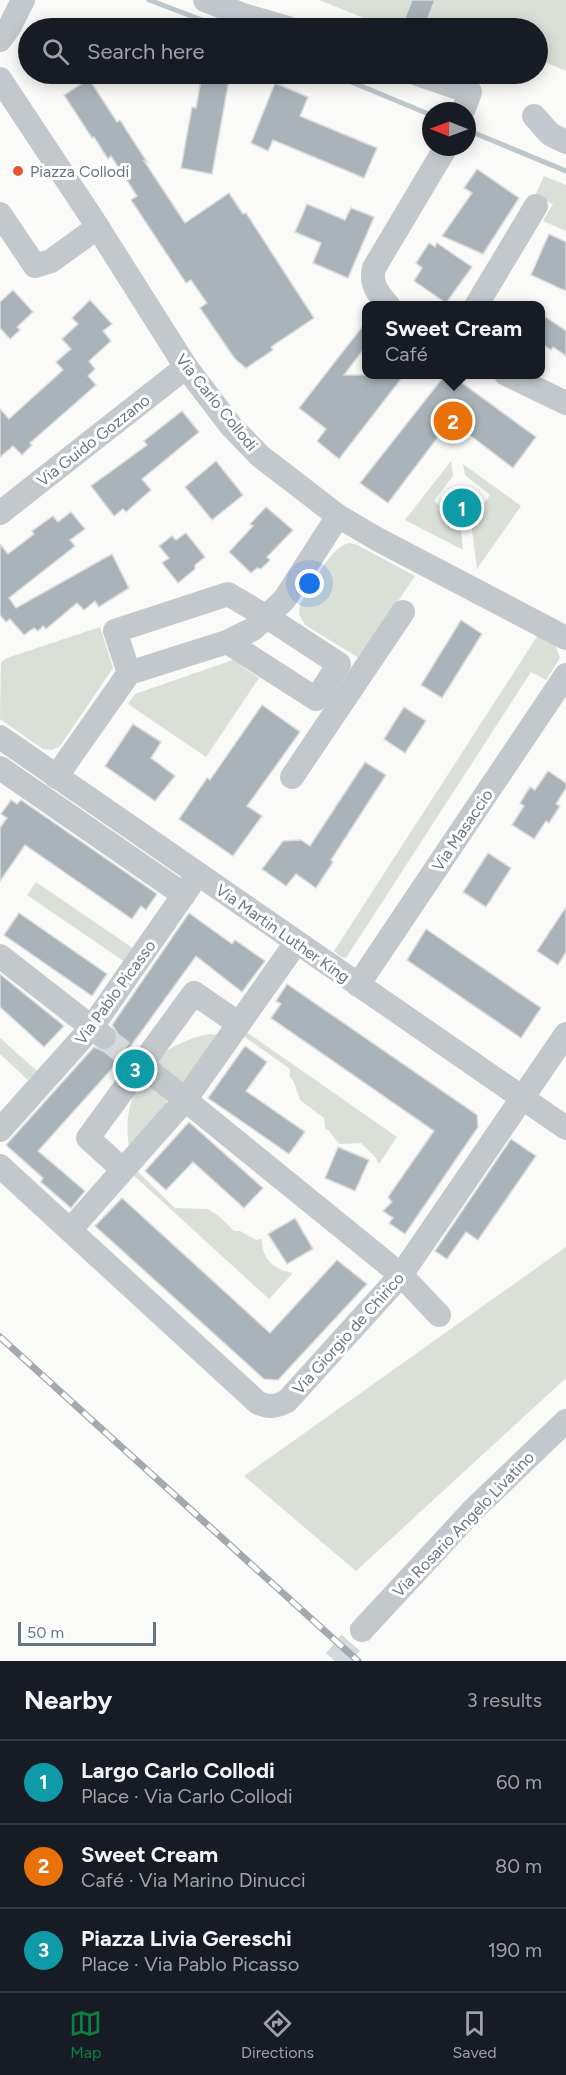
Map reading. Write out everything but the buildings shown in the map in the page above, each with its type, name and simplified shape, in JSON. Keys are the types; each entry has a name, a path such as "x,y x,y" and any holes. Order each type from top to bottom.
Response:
{"street":[{"path":"0,40 23,0"},
{"path":"205,0 254,18"},
{"path":"249,0 275,18"},
{"name":"Via Carlo Collodi","path":"0,79 98,227 186,367 231,426 260,456 338,516 377,539 566,638"},
{"path":"446,84 470,92 466,102"},
{"path":"534,116 550,134 566,142"},
{"path":"384,301 374,286 372,277 374,268 441,156"},
{"path":"479,301 536,206"},
{"path":"0,214 35,266 51,261 98,227"},
{"name":"Via Guido Gozzano","path":"0,513 186,367"},
{"path":"515,379 566,403"},
{"path":"56,777 129,673 227,642 253,629 284,600 338,516"},
{"path":"129,673 115,632 228,594 267,617 339,664 326,706 292,777"},
{"path":"326,706 403,612"},
{"path":"227,642 326,706"},
{"name":"Via Masaccio","path":"358,985 566,675"},
{"name":"Via Martin Luther King","path":"0,737 566,1128"},
{"path":"24,754 4,778 184,895"},
{"name":"Via Pablo Picasso","path":"0,1130 98,1032 198,874"},
{"path":"70,1230 185,1101 296,943"},
{"path":"0,956 98,1032"},
{"path":"123,1170 88,1138 194,993 239,1024"},
{"name":"Via Giorgio de Chirico","path":"0,1166 257,1402 272,1407 287,1401 401,1275 566,1034"},
{"path":"141,1064 401,1275 439,1315"},
{"name":"Via Rosario Angelo Livatino","path":"362,1630 474,1509 566,1421"}],"shaded area":[{"path":"319,0 566,0 566,71 548,63 548,18 364,18"},
{"path":"544,176 566,185 566,231 543,221 553,204 535,196"},
{"path":"451,461 453,476 434,501 460,521 463,550 405,520"},
{"path":"463,464 521,506 477,569 471,521 490,495 465,475"},
{"path":"349,543 415,576 359,658 305,625 299,614 300,604 328,560 342,546"},
{"path":"100,627 113,668 60,746 52,750 43,749 0,719 1,662"},
{"path":"538,635 555,644 560,658 546,680 531,672 346,958 341,957 334,951"},
{"path":"233,660 259,678 206,757 128,704 135,694"},
{"path":"36,882 134,949 125,962 27,895"},
{"path":"245,1031 397,1137 379,1164 361,1143 340,1144 325,1128 324,1118 300,1100 290,1077 290,1069 242,1035"},
{"path":"210,1034 218,1035 185,1081 179,1083 152,1062 179,1044"},
{"path":"0,1038 37,1071 28,1080 0,1054"},
{"path":"141,1075 167,1097 166,1104 131,1155 128,1114"},
{"path":"135,1169 175,1208 208,1209 234,1231 240,1231 256,1240 262,1239 264,1252 270,1262 280,1269 293,1273 269,1299 131,1173"},
{"path":"566,1247 566,1378 356,1571 244,1476"}],"waterway":[{"path":"149,0 197,18"},
{"path":"356,84 422,111"},
{"path":"476,134 566,171"}],"tunnel":[{"path":"104,1037 125,1054"},
{"path":"335,1661 362,1630"}],"railway":[{"path":"0,1337 358,1661"}],"place":[{"name":"Piazza Collodi","path":"18,171"},
{"name":"Sweet Cream","path":"453,421"},
{"name":"Largo Carlo Collodi","path":"462,508"},
{"name":"Piazza Livia Gereschi","path":"135,1069"}]}
